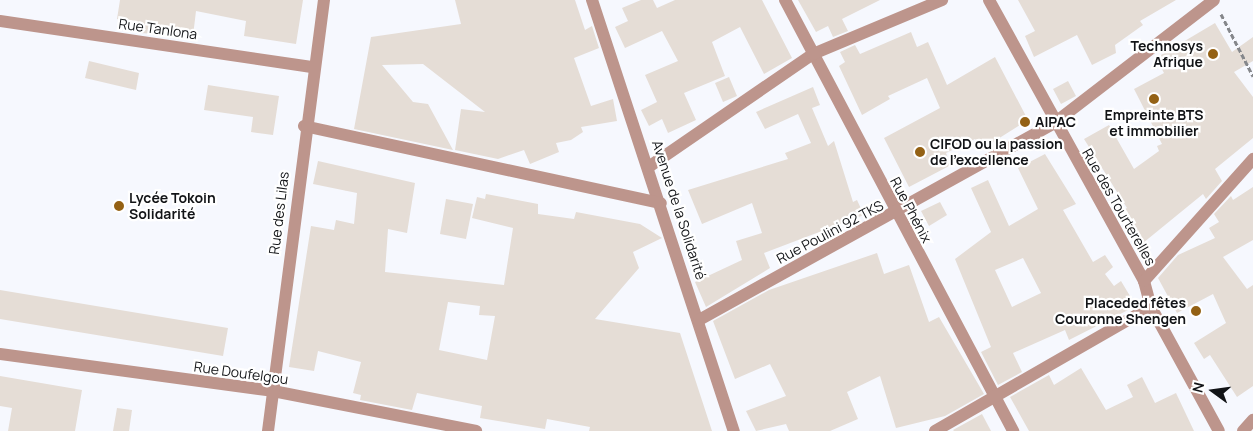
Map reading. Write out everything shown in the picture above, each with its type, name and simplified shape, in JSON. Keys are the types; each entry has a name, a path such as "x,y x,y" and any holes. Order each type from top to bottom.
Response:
{"street":[{"name":"Rue des Lilas","path":"268,431 304,126 324,0"},
{"name":"Avenue de la Solidarité","path":"592,0 650,166 734,431"},
{"name":"Rue Phénix","path":"785,0 896,214 994,399 1013,431"},
{"path":"650,166 813,54 942,0"},
{"name":"Rue des Tourterelles","path":"988,0 1053,124 1144,281 1151,307 1219,431"},
{"name":"Rue Poulini 92 TKS","path":"699,320 896,214 1053,124 1214,0"},
{"name":"Rue Tanlona","path":"0,21 312,67"},
{"path":"304,126 661,203"},
{"path":"1144,281 1253,159"},
{"path":"935,431 994,399 1151,307"},
{"name":"Rue Doufelgou","path":"0,354 273,392 448,429 476,431"},
{"path":"1243,431 1253,420"}],"path":[{"path":"1214,0 1253,76"}],"building":[{"path":"120,0 303,0 296,44 244,36 246,21 196,11 193,36 140,33 142,23 117,19"},
{"path":"455,0 575,0 585,30 592,26 599,48 574,58 591,106 613,99 617,121 581,127 583,132 571,140 556,143 559,152 530,164 524,150 498,159 455,150 461,109 485,112 423,64 382,65 413,102 428,104 453,150 354,129 371,37 461,24"},
{"path":"641,0 653,0 657,8 675,0 762,0 792,58 764,74 740,27 712,42 725,76 684,93 696,120 668,133 662,119 649,126 641,110 657,102 645,75 678,61 662,31 625,48 615,27 628,21 622,8"},
{"path":"798,0 880,0 842,19 848,31 833,37 828,26 816,32"},
{"path":"1018,0 1176,0 1140,21 1143,25 1115,45 1116,53 1092,65 1077,35 1034,57 1025,36 1035,31"},
{"path":"1215,23 1232,52 1253,37 1253,61 1234,72 1253,97 1253,138 1215,169 1222,181 1206,199 1203,194 1143,243 1123,210 1127,208 1084,139 1109,125 1134,169 1159,151 1157,146 1162,144 1134,89 1164,73 1156,58"},
{"path":"911,32 917,47 928,42 947,85 995,57 1028,120 982,149 975,139 946,153 951,165 909,187 884,138 940,108 927,78 888,96 890,99 862,115 839,66 845,62 840,52 855,45 860,54"},
{"path":"89,61 139,73 136,90 85,78"},
{"path":"729,77 737,96 723,102 715,83"},
{"path":"1068,81 1076,96 1061,104 1053,89"},
{"path":"208,85 279,96 273,135 251,132 253,117 204,110"},
{"path":"813,87 820,105 812,108 828,146 834,141 853,202 857,200 864,215 764,253 770,268 706,307 695,282 742,260 736,241 762,233 752,203 702,224 688,190 788,159 785,153 811,143 798,114 765,129 756,112"},
{"path":"1045,154 1076,204 1063,210 1093,262 1105,255 1113,267 1105,274 1114,286 1121,281 1136,306 1069,340 1065,330 1013,353 1022,372 998,385 981,352 991,347 955,259 991,232 971,188 988,180 1009,226 1038,209 1018,168","holes":["1023,258 1041,293 1012,307 995,270"]},
{"path":"318,161 415,183 407,233 388,229 385,272 504,285 513,228 472,218 477,197 485,199 486,194 538,204 538,214 574,219 576,212 640,224 662,238 633,252 639,268 595,319 680,333 712,431 589,431 590,427 547,419 545,429 480,418 482,406 417,393 412,410 360,400 361,395 353,393 361,362 318,351 314,371 289,367 311,226 334,230 336,220 354,224 357,193 313,184","holes":["448,302 480,306 479,315 495,316 487,360 439,350"]},
{"path":"1253,187 1253,240 1223,257 1247,289 1253,285 1253,386 1237,397 1210,355 1204,359 1194,343 1226,323 1213,294 1177,313 1158,278 1178,255 1215,238 1209,228 1219,222 1214,214 1231,196 1233,200"},
{"path":"446,199 473,204 466,239 440,234"},
{"path":"940,202 947,215 929,226 921,211"},
{"path":"877,253 884,274 909,265 929,322 939,317 984,394 945,416 896,428 880,376 847,392 858,419 830,431 789,431 786,424 756,431 746,411 786,396 770,364 735,379 713,321 769,290"},
{"path":"0,290 228,328 223,356 0,319"},
{"path":"1081,368 1106,410 1133,397 1127,385 1142,377 1155,403 1176,393 1194,431 1029,431 1010,397 1049,375 1054,385"},
{"path":"0,376 82,390 75,431 8,431 12,408 0,406"},
{"path":"117,408 132,410 129,431 113,431"},
{"path":"982,414 991,431 953,430"}],"place":[{"name":"Technosys Afrique","path":"1213,54"},
{"name":"Empreinte BTS et immobilier","path":"1154,99"},
{"name":"AIPAC","path":"1025,122"},
{"name":"CIFOD ou la passion de l'excellence","path":"920,152"},
{"name":"Lycée Tokoin Solidarité","path":"119,206"},
{"name":"Placeded fêtes Couronne Shengen","path":"1196,311"}]}
